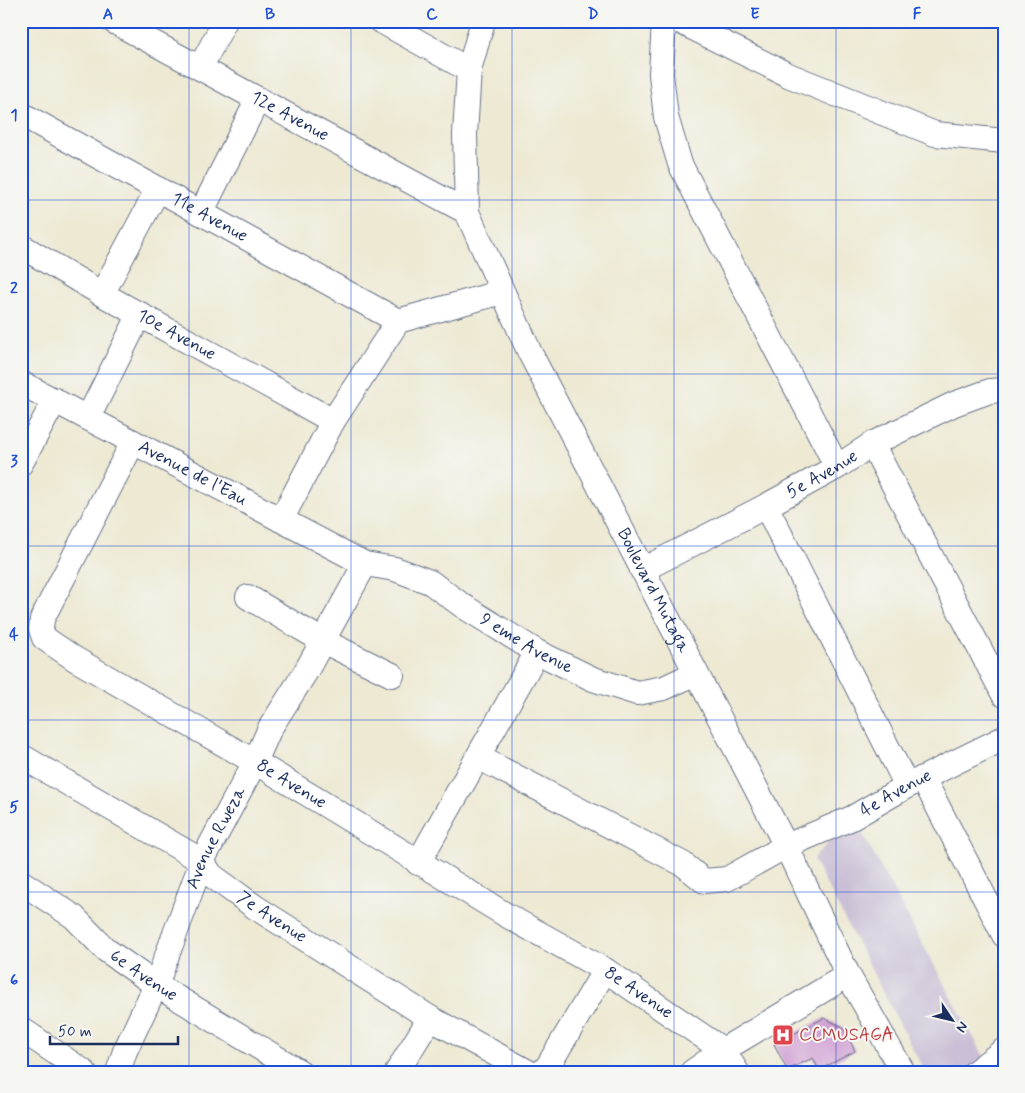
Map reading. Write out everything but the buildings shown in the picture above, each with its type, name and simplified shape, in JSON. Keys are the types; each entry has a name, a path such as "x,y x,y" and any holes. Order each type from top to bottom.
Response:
{"street":[{"name":"12e Avenue","path":"112,21 467,212"},
{"path":"200,68 225,21"},
{"path":"381,21 469,70"},
{"name":"Boulevard Mutaga","path":"483,21 469,70 465,134 467,212 530,354 786,846 848,975 903,1072"},
{"path":"664,21 661,74 666,118 680,164 837,467"},
{"path":"679,21 788,75 935,134 1004,141"},
{"path":"201,213 258,99"},
{"name":"11e Avenue","path":"21,114 398,321"},
{"path":"102,294 158,189"},
{"name":"10e Avenue","path":"21,246 102,294 333,421"},
{"path":"281,520 333,421 398,321 502,292"},
{"path":"88,418 140,314"},
{"name":"Avenue de l'Eau","path":"21,383 365,564"},
{"name":"5e Avenue","path":"642,570 766,506 837,467 872,444 954,404 990,391 1004,390"},
{"path":"21,463 55,400"},
{"name":"8e Avenue","path":"133,442 42,620 31,624 44,638 75,658 255,762 418,863 605,970 723,1050"},
{"path":"872,444 1004,695"},
{"path":"766,506 915,782 1004,935"},
{"name":"Avenue Rweza","path":"118,1072 125,1051 156,985 202,861 255,762 270,728 305,673 365,564"},
{"name":"9 eme Avenue","path":"365,564 395,569 430,582 463,606 537,652 593,679 637,693 664,688 696,672"},
{"path":"248,597 322,641 392,676"},
{"path":"418,863 537,652"},
{"name":"4e Avenue","path":"478,757 683,864 704,881 727,879 786,846 852,818 915,782 1004,738"},
{"name":"7e Avenue","path":"21,756 202,861 211,875 256,907 430,1018 528,1072"},
{"name":"6e Avenue","path":"21,882 74,917 106,950 156,985 300,1072"},
{"path":"542,1072 548,1066 605,970"},
{"path":"692,1072 723,1050 848,975"},
{"path":"397,1072 430,1018"},
{"path":"21,1029 84,1072"},
{"path":"723,1050 737,1072"},
{"path":"974,1072 1004,1050"}],"shaded area":[{"path":"852,818 987,1062 970,1072 925,1072 813,859"}],"place":[{"name":"CCMUSAGA","path":"783,1035"}]}
